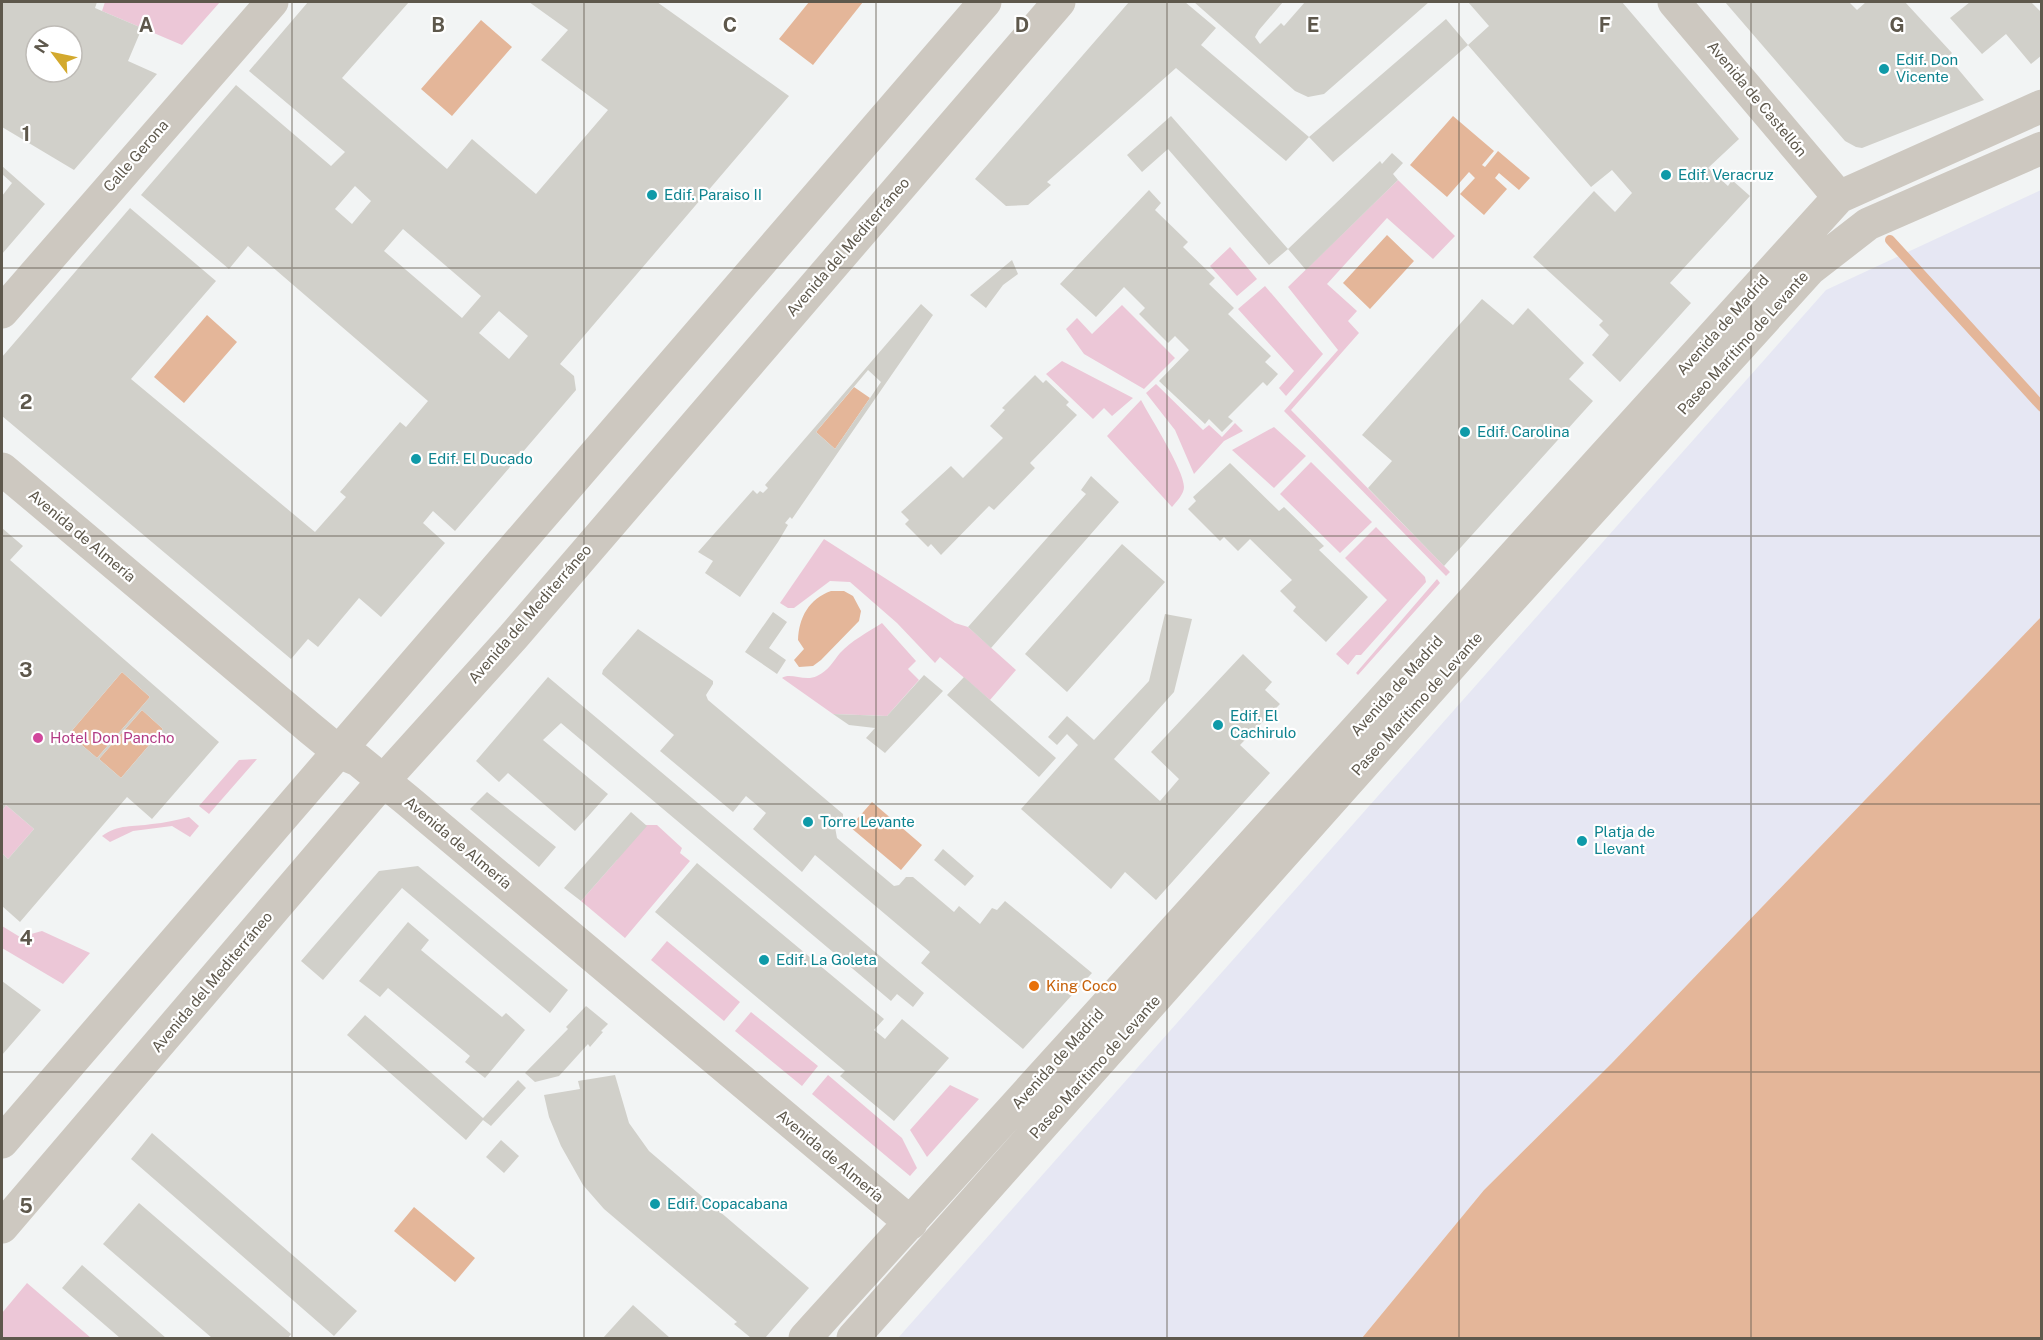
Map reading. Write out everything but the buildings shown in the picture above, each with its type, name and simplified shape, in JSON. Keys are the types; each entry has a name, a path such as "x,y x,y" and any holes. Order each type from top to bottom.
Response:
{"street":[{"name":"Calle Gerona","path":"2,312 272,2"},
{"path":"2,1142 985,2"},
{"name":"Avenida del Mediterráneo","path":"2,1227 383,781 513,637 1059,2"},
{"name":"Avenida de Castellón","path":"1674,2 1839,197"},
{"name":"Avenida de Madrid","path":"805,1338 1839,197 2042,106"},
{"name":"Paseo Marítimo de Levante","path":"853,1338 1479,634 1810,269 1868,224 2042,148"},
{"name":"Avenida de Almería","path":"2,469 339,752 358,760 910,1223"}],"shaded area":[{"path":"105,2 220,2 182,45 102,11"},
{"path":"809,2 863,2 813,65 779,39"},
{"path":"481,20 512,47 452,116 421,89"},
{"path":"1453,116 1494,151 1482,165 1485,167 1498,151 1530,178 1519,190 1499,173 1495,178 1507,189 1484,215 1460,194 1475,178 1469,172 1447,197 1410,165"},
{"path":"1398,180 1455,236 1433,259 1387,218 1327,284 1357,311 1348,321 1359,333 1291,410 1450,572 1446,576 1284,411 1338,350 1288,287"},
{"path":"1387,235 1414,261 1370,309 1343,283"},
{"path":"1230,247 1257,279 1237,296 1210,266"},
{"path":"1265,286 1323,354 1286,396 1279,388 1294,371 1238,309"},
{"path":"1122,305 1175,358 1144,389 1084,354 1066,329 1077,318 1092,334"},
{"path":"207,315 237,342 184,403 154,377"},
{"path":"1062,361 1133,398 1112,416 1104,408 1093,419 1046,374"},
{"path":"1156,384 1203,430 1209,425 1222,437 1235,423 1243,431 1224,441 1194,474 1175,430 1146,393"},
{"path":"854,387 870,398 835,449 816,432"},
{"path":"1141,400 1173,456 1183,479 1183,492 1172,507 1107,436"},
{"path":"1274,427 1306,456 1274,488 1232,450"},
{"path":"1311,462 1372,522 1340,553 1280,494"},
{"path":"1376,527 1425,577 1426,582 1361,655 1356,655 1348,665 1336,654 1387,600 1345,558"},
{"path":"824,539 955,623 968,627 1016,670 990,700 940,657 935,663 897,623 850,582 830,581 794,608 788,608 780,603"},
{"path":"1437,579 1440,583 1358,675 1356,673"},
{"path":"831,591 844,591 853,596 861,611 859,621 821,660 813,666 799,667 794,660 804,649 798,640 803,616 811,604 823,594"},
{"path":"2041,617 2041,1338 1362,1338 1484,1190 1611,1064"},
{"path":"882,623 916,661 908,669 919,680 887,716 833,714 782,678 789,676 812,678 821,674 849,645"},
{"path":"122,672 150,697 97,758 69,734"},
{"path":"142,710 163,729 121,778 99,759"},
{"path":"257,759 209,814 199,806 239,760"},
{"path":"872,802 922,845 901,870 850,827"},
{"path":"6,805 34,829 8,859 2,853 2,811"},
{"path":"189,817 199,826 190,837 172,826 133,831 110,842 102,836 120,828"},
{"path":"638,825 657,825 682,848 680,853 690,861 625,938 581,901 617,860 621,847"},
{"path":"2,926 20,937 42,931 90,953 63,984 2,948"},
{"path":"667,941 740,1002 724,1021 651,960"},
{"path":"751,1012 818,1066 802,1086 735,1031"},
{"path":"828,1075 902,1138 917,1168 910,1176 812,1094"},
{"path":"950,1085 979,1099 927,1157 910,1130"},
{"path":"414,1207 475,1258 455,1282 394,1231"},
{"path":"27,1283 91,1338 2,1338 2,1313"}],"sand":[{"name":"Platja de Llevant","path":"2041,190 2041,617 1611,1064 1484,1190 1362,1338 898,1338 1826,290"}],"waterway":[{"path":"1890,240 2042,407"}],"place":[{"name":"Edif. Don Vicente","path":"1884,69"},
{"name":"Edif. Veracruz","path":"1666,175"},
{"name":"Edif. Paraiso II","path":"652,195"},
{"name":"Edif. Carolina","path":"1465,432"},
{"name":"Edif. El Ducado","path":"416,459"},
{"name":"Edif. El Cachirulo","path":"1218,725"},
{"name":"Hotel Don Pancho","path":"38,738"},
{"name":"Torre Levante","path":"808,822"},
{"name":"Platja de Llevant","path":"1582,841"},
{"name":"Edif. La Goleta","path":"764,960"},
{"name":"King Coco","path":"1034,986"},
{"name":"Edif. Copacabana","path":"655,1204"}]}
